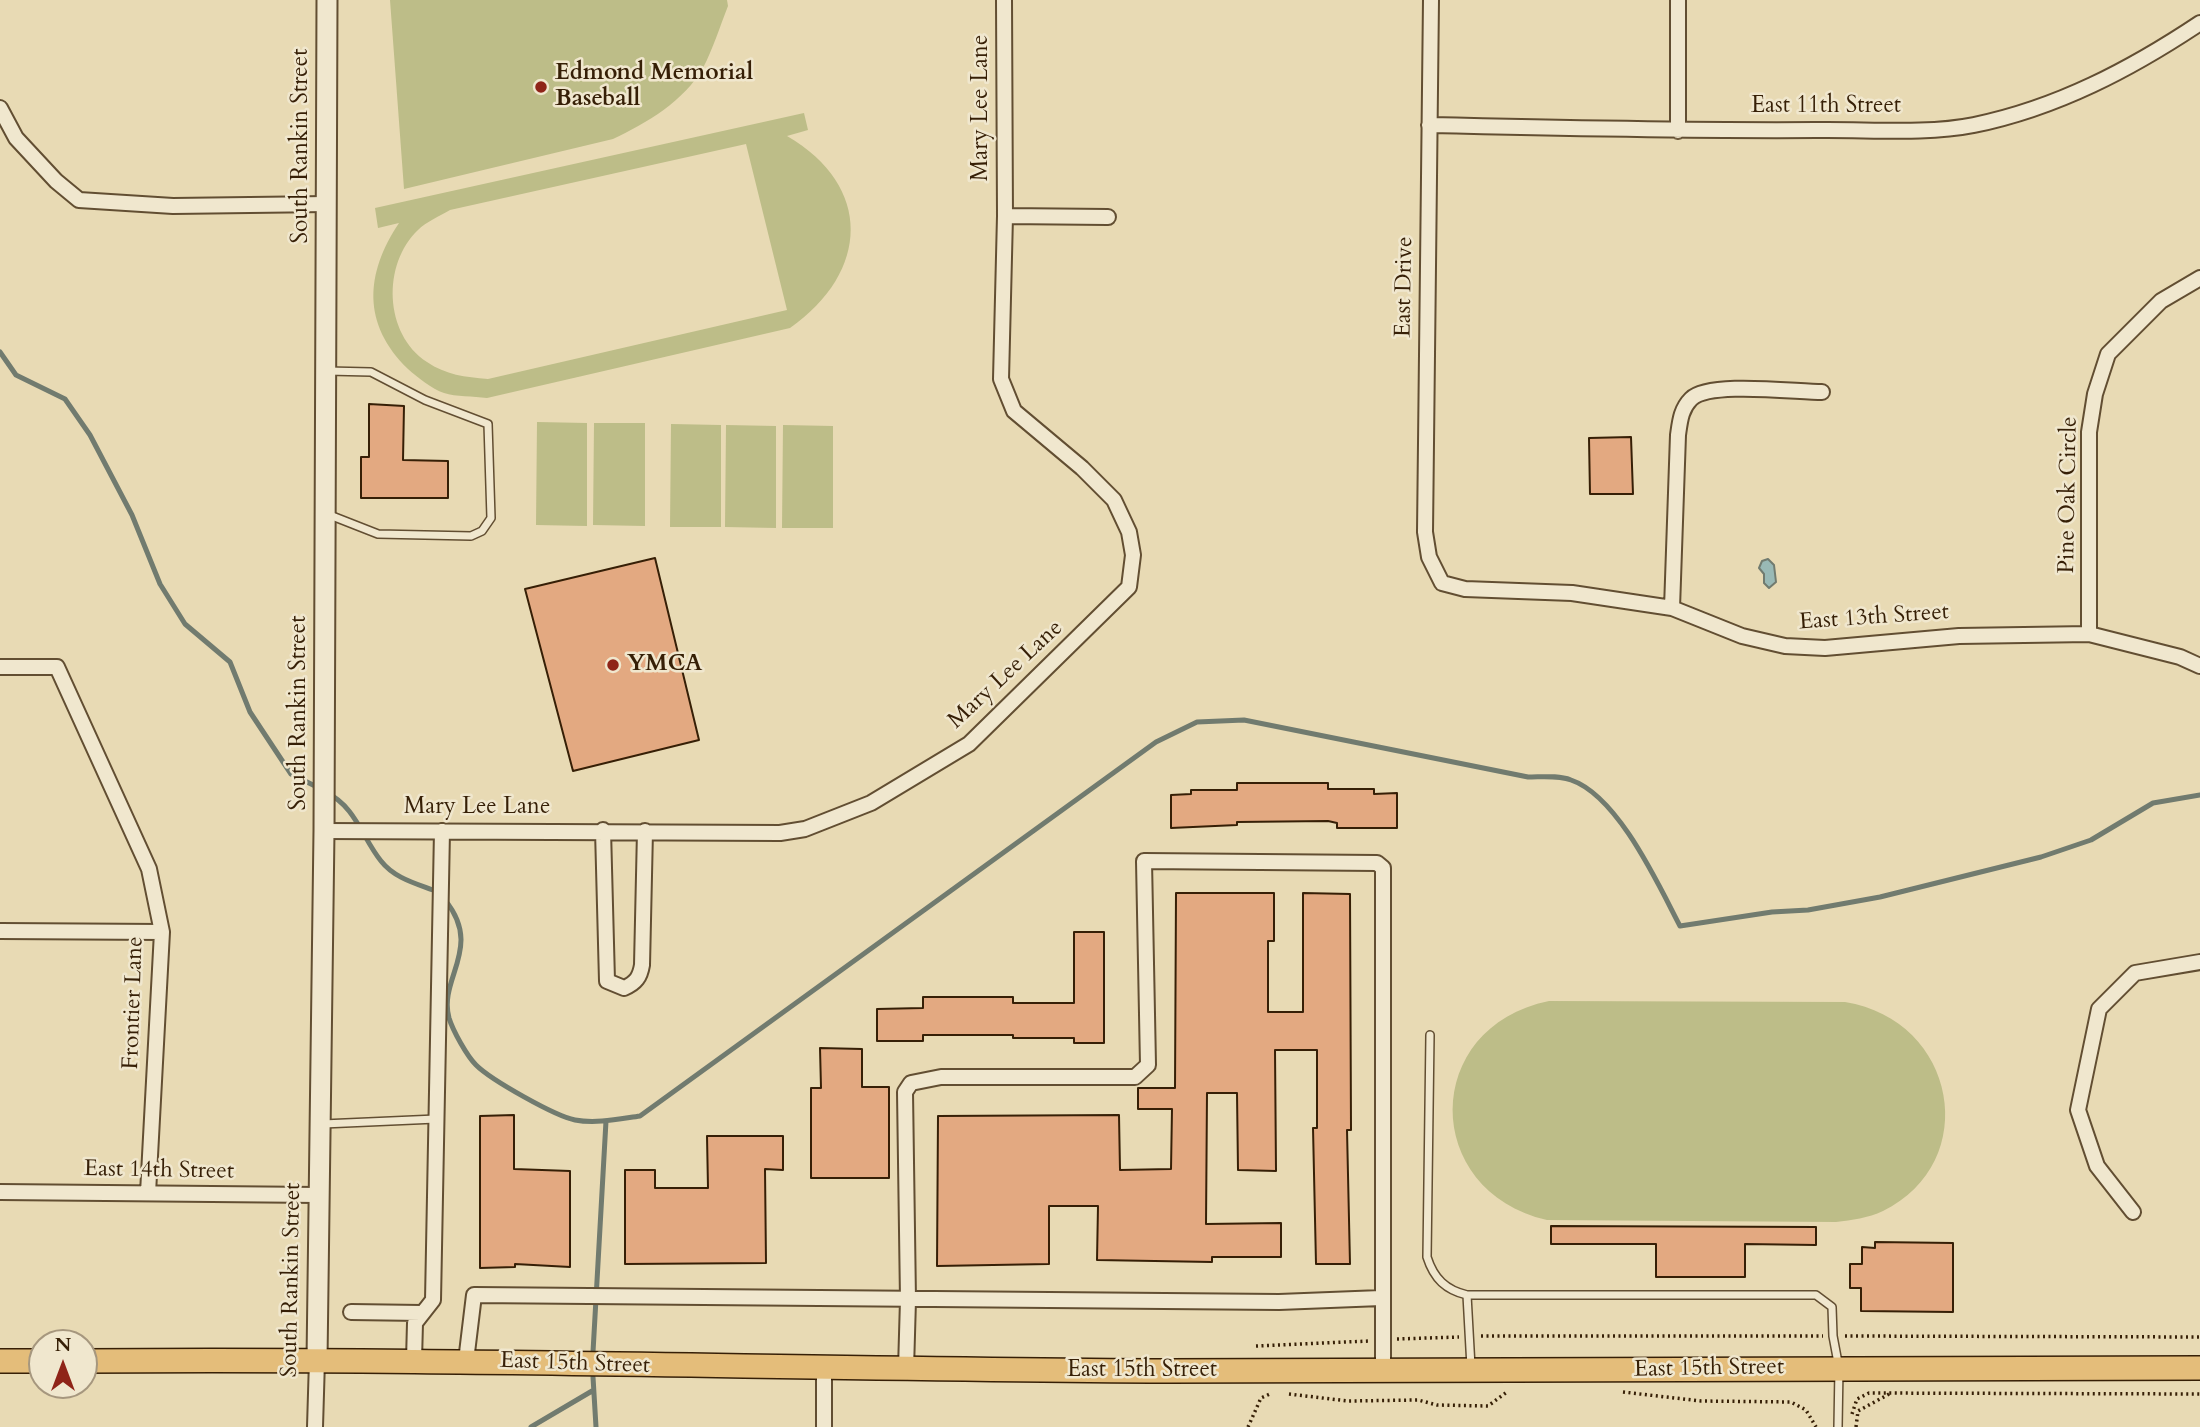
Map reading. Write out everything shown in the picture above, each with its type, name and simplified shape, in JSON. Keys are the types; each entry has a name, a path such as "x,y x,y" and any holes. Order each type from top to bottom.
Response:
{"main road":[{"name":"East 15th Street","path":"98,1361 414,1360 824,1369 1383,1371 2200,1368"},
{"path":"0,1361 28,1361"}],"street":[{"name":"South Rankin Street","path":"315,1427 324,831 327,0"},
{"name":"Mary Lee Lane","path":"324,831 603,830 780,833 805,829 871,803 969,744 1129,587 1133,555 1129,532 1114,500 1082,468 1021,419 1006,394 1001,379 1005,216 1004,0"},
{"name":"East Drive","path":"1431,0 1425,532 1436,572"},
{"path":"1678,0 1678,131"},
{"name":"East 11th Street","path":"1429,125 1678,131 1927,129 1974,125 2087,89 2147,59 2200,23"},
{"path":"0,108 16,138 56,181 79,200 107,204 173,206 327,204"},
{"path":"1005,216 1108,217"},
{"name":"Pine Oak Circle","path":"2089,634 2089,432 2108,354 2161,301 2200,278"},
{"path":"1672,608 1678,435 1682,409 1693,396 1714,390 1822,392"},
{"name":"East 13th Street","path":"1436,572 1442,583 1465,589 1572,593 1672,608 1742,636 1785,646 1825,648 1959,636 2089,634 2180,657 2200,666"},
{"name":"Frontier Lane","path":"0,667 57,667 149,869 162,932 148,1193"},
{"path":"603,830 607,982 624,988 640,975 642,965 645,831"},
{"path":"414,1360 415,1323 433,1300 442,831"},
{"path":"906,1369 908,1300 905,1091 911,1083 941,1077 1135,1077 1148,1065 1144,861 1377,863 1383,868 1383,1371"},
{"path":"0,932 162,932"},
{"path":"2133,1212 2097,1166 2078,1110 2099,1009 2135,973 2200,962"},
{"name":"East 14th Street","path":"0,1192 318,1195"},
{"path":"466,1361 474,1295 1279,1302 1381,1298"},
{"path":"351,1311 421,1313"},
{"path":"824,1369 824,1427"}],"lane":[{"path":"325,514 378,534 471,536 482,531 491,518 488,424 425,400 371,372 326,371"},
{"path":"1430,1035 1427,1257 1438,1279 1451,1291 1467,1295 1816,1295 1832,1307 1833,1336 1839,1368 1838,1427"},
{"path":"319,1124 436,1119"},
{"path":"1467,1295 1471,1371"}],"path":[{"path":"1256,1346 1470,1336 2200,1337"},
{"path":"1248,1427 1261,1398 1277,1391 1348,1401 1418,1400 1437,1405 1488,1406 1504,1393 1513,1391"},
{"path":"1615,1391 1701,1401 1791,1402 1800,1405 1812,1417"},
{"path":"1856,1427 1858,1410 1892,1393"},
{"path":"1853,1407 1857,1399 1866,1394 1892,1393 2200,1394"},
{"path":"1812,1407 1816,1427"}],"green space":[{"name":"Edmond Memorial Baseball","path":"390,0 727,0 728,6 707,61 695,80 675,101 639,126 613,139 404,189"},
{"path":"804,113 808,130 787,136 815,156 835,179 847,204 851,230 847,256 835,281 816,306 790,328 487,398 449,394 430,386 408,369 382,334 376,316 375,280 388,242 399,223 378,228 375,208","holes":["746,144 787,310 488,379 441,370 413,350 402,334 396,317 394,279 406,244 421,227 450,210"]},
{"path":"537,422 587,423 587,526 536,525"},
{"path":"594,423 645,423 645,526 593,525"},
{"path":"671,424 721,425 721,527 670,527"},
{"path":"726,425 776,426 776,528 725,527"},
{"path":"783,425 833,426 833,528 782,528"},
{"path":"1549,1001 1845,1002 1883,1014 1912,1035 1933,1063 1943,1095 1944,1128 1935,1160 1915,1189 1883,1211 1836,1222 1547,1220 1506,1203 1476,1177 1459,1145 1453,1109 1459,1074 1477,1042 1507,1017"}],"water":[{"path":"1768,559 1774,565 1776,582 1769,588 1764,583 1764,574 1759,568 1762,561"}],"building":[{"path":"369,404 404,406 403,460 448,461 448,498 361,498 361,457 369,457"},
{"path":"1631,437 1633,494 1590,494 1589,438"},
{"name":"YMCA","path":"655,558 699,740 573,771 525,589"},
{"path":"1237,783 1328,783 1328,789 1374,789 1374,794 1397,793 1397,828 1337,828 1337,823 1328,821 1237,822 1237,825 1171,828 1171,795 1191,794 1191,790 1237,790"},
{"path":"1176,893 1274,893 1274,941 1268,941 1268,1012 1303,1012 1303,893 1350,894 1351,1130 1347,1130 1350,1264 1316,1264 1313,1128 1317,1128 1317,1050 1275,1050 1276,1171 1238,1170 1237,1093 1207,1093 1206,1224 1281,1223 1281,1257 1212,1257 1212,1262 1097,1260 1098,1206 1049,1206 1049,1264 937,1266 938,1116 1119,1115 1120,1170 1171,1169 1172,1109 1138,1109 1138,1088 1175,1088"},
{"path":"1074,932 1104,932 1104,1043 1074,1043 1074,1038 1013,1038 1013,1035 923,1035 923,1041 877,1041 877,1009 923,1008 923,997 1013,997 1013,1003 1074,1003"},
{"path":"820,1048 862,1049 862,1087 889,1087 889,1178 811,1178 811,1088 821,1088"},
{"path":"514,1115 514,1169 570,1171 570,1267 515,1264 515,1267 480,1268 480,1116"},
{"path":"707,1136 783,1136 783,1170 765,1169 766,1263 625,1264 625,1170 655,1170 655,1188 708,1188"},
{"path":"1551,1226 1816,1227 1816,1245 1745,1244 1745,1277 1656,1277 1656,1244 1551,1244"},
{"path":"1875,1242 1953,1243 1953,1312 1861,1311 1861,1288 1850,1288 1850,1264 1862,1264 1862,1247 1875,1248"}],"waterway":[{"path":"0,352 16,375 65,399 90,435 132,515 160,584 185,624 230,662 250,712 291,774 319,788"},
{"path":"445,900 456,917 461,933 461,948 447,1003 449,1018 469,1056 484,1072 539,1105 575,1120 599,1121 640,1116 1156,742 1197,722 1244,720 1528,777 1571,780 1588,789 1620,822 1635,843 1680,926 1772,912 1808,910 1880,897 2041,857 2091,840 2153,803 2200,795"},
{"path":"327,793 352,814 387,867 407,880 438,892"},
{"path":"593,1352 606,1121"},
{"path":"593,1377 596,1427"},
{"path":"531,1427 592,1391"}],"place":[{"name":"Edmond Memorial Baseball","path":"541,87"},
{"name":"YMCA","path":"613,665"}]}
